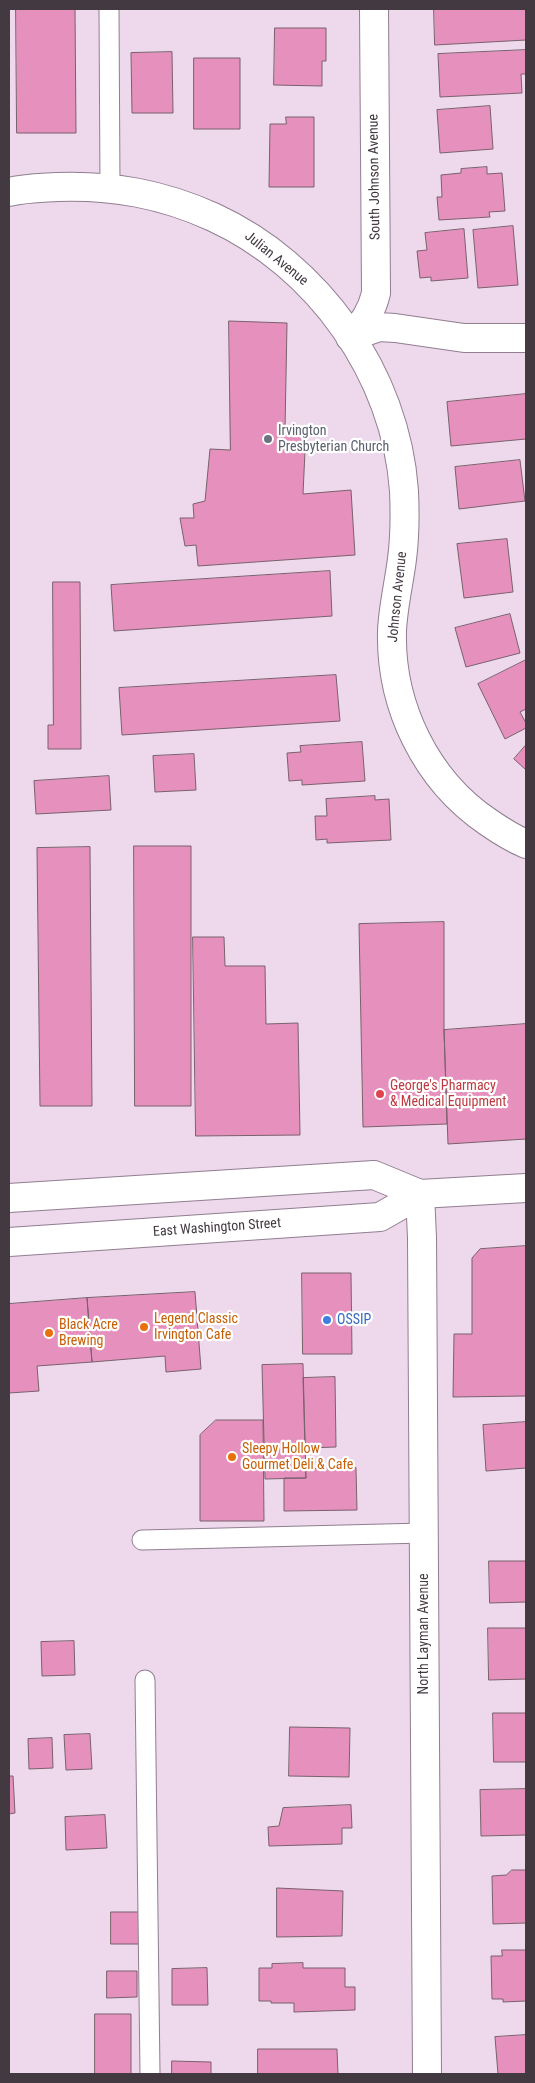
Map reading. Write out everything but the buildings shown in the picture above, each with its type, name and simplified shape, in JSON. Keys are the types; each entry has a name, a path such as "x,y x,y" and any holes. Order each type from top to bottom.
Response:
{"street":[{"name":"South Johnson Avenue","path":"350,337 360,328 370,314 376,293 374,9"},
{"name":"Julian Avenue","path":"9,192 27,188 101,187 158,197 200,211 239,230 263,246 308,283 335,314 350,337"},
{"path":"350,337 379,328 464,338 526,338"},
{"name":"Johnson Avenue","path":"350,337 374,378 389,417 402,475 405,516 404,546 392,643 396,677 405,712 422,751 457,798 478,816 502,832 526,844"},
{"name":"East Washington Street","path":"9,1198 374,1175 420,1194 526,1188"},
{"name":"East Washington Street","path":"9,1242 380,1217 420,1194"},
{"name":"North Layman Avenue","path":"420,1194 422,1248 427,2074"}],"lane":[{"path":"110,9 110,188"},
{"path":"142,1540 424,1533"},
{"path":"145,1680 150,2074"}],"place":[{"name":"Irvington Presbyterian Church","path":"268,439"},
{"name":"George's Pharmacy & Medical Equipment","path":"380,1094"},
{"name":"OSSIP","path":"327,1320"},
{"name":"Legend Classic Irvington Cafe","path":"144,1327"},
{"name":"Black Acre Brewing","path":"49,1333"},
{"name":"Sleepy Hollow Gourmet Deli & Cafe","path":"232,1457"}]}
